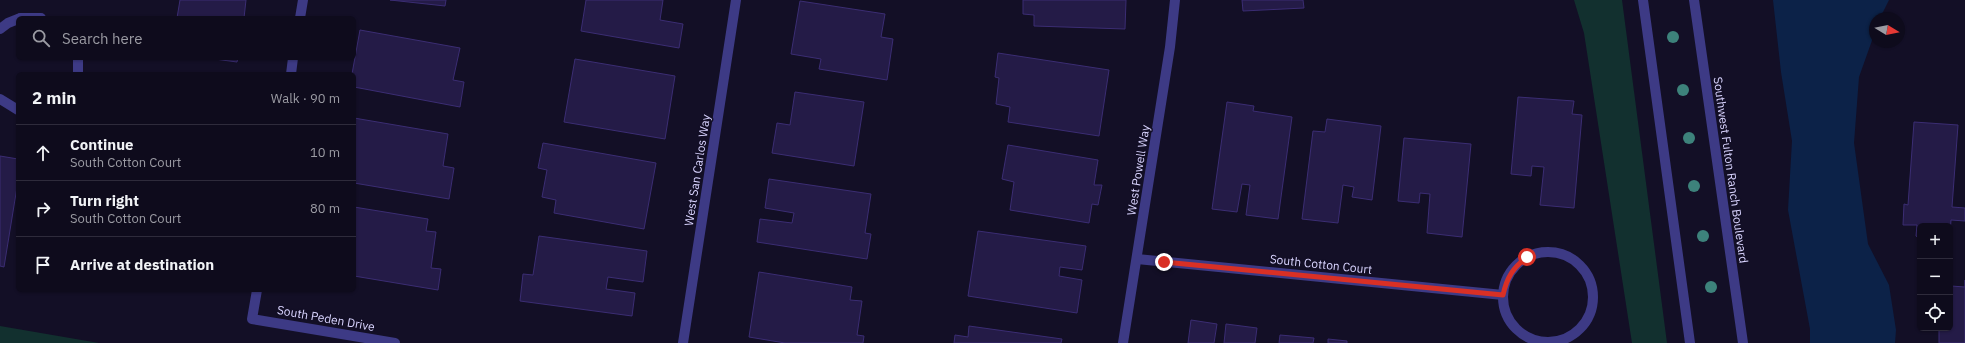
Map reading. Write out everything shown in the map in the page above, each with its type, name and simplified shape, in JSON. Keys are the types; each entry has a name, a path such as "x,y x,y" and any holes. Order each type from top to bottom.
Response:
{"street":[{"path":"300,16 303,0"},
{"name":"West San Carlos Way","path":"683,343 736,0"},
{"name":"West Powell Way","path":"1123,343 1170,47 1175,0"},
{"path":"1643,0 1690,343"},
{"name":"Southwest Fulton Ranch Boulevard","path":"1694,0 1743,343"},
{"path":"0,29 16,19"},
{"path":"78,60 78,72"},
{"path":"291,72 293,60"},
{"path":"0,99 16,109"},
{"path":"1542,252 1556,252 1569,256 1580,265 1588,276 1593,289 1593,303 1589,316 1581,328 1568,338 1554,342 1538,341 1524,335 1512,324 1505,311 1503,295 1506,279 1514,266 1527,257 1542,252"},
{"name":"South Cotton Court","path":"1137,259 1503,295"},
{"name":"South Peden Drive","path":"257,292 252,319 395,343"}],"green space":[{"path":"1574,0 1622,0 1667,343 1632,343 1584,33"},
{"path":"0,326 99,343 0,343"}],"water":[{"path":"1773,0 1889,0 1883,12 1869,12 1869,48 1859,77 1854,143 1868,244 1889,285 1896,330 1895,343 1810,343 1810,329 1788,210 1792,141 1781,72"}],"building":[{"path":"180,0 246,0 244,16 177,16"},
{"path":"390,0 446,0 445,6"},
{"path":"586,0 663,0 660,20 683,24 679,48 581,31"},
{"path":"1023,0 1126,0 1125,29 1034,26 1034,15 1023,14"},
{"path":"1242,0 1303,0 1304,8 1243,11"},
{"path":"800,1 885,14 881,37 893,39 887,80 819,69 821,59 791,54"},
{"path":"360,30 460,48 453,80 464,82 460,107 356,87 356,72 352,72 355,60 356,60"},
{"path":"998,53 1109,70 1099,136 1008,122 1010,107 996,104 999,78 995,77"},
{"path":"575,59 675,76 665,139 564,122"},
{"path":"222,60 238,60 237,62"},
{"path":"795,92 864,102 854,166 772,153 777,123 790,125"},
{"path":"1518,97 1574,101 1572,114 1582,115 1574,208 1540,205 1544,167 1532,166 1531,176 1511,174"},
{"path":"1227,102 1254,106 1253,111 1292,117 1278,219 1246,215 1250,185 1242,184 1237,212 1212,209"},
{"path":"356,118 448,134 443,166 454,168 449,199 356,183"},
{"path":"1327,119 1381,126 1372,200 1352,197 1354,187 1343,185 1338,223 1302,219 1313,131 1325,132"},
{"path":"1914,122 1958,125 1952,207 1965,208 1965,221 1951,220 1951,223 1917,223 1917,225 1903,225 1904,204 1908,205"},
{"path":"1404,138 1471,144 1462,237 1427,233 1430,194 1420,193 1419,203 1398,201"},
{"path":"543,143 656,163 644,229 554,213 556,200 542,197 547,170 538,168"},
{"path":"1008,145 1098,160 1094,185 1102,185 1098,205 1092,204 1089,223 1010,210 1014,182 1002,179"},
{"path":"0,156 16,159 16,193 4,267 0,266"},
{"path":"769,179 871,194 865,233 871,234 867,259 757,242 760,219 792,223 794,213 765,208"},
{"path":"356,207 428,219 426,231 436,232 431,268 441,269 438,290 356,276"},
{"path":"978,231 1086,246 1082,270 1060,267 1059,276 1082,280 1077,313 968,296"},
{"path":"539,236 647,251 643,282 608,277 606,289 635,293 632,316 520,301 523,274 533,275"},
{"path":"759,272 852,287 850,300 862,301 857,335 864,336 863,343 785,343 749,337"},
{"path":"1953,286 1965,287 1965,343 1939,343 1939,331 1953,331"},
{"path":"1191,320 1217,324 1214,343 1188,343"},
{"path":"1226,324 1257,328 1255,343 1224,343"},
{"path":"969,326 1062,339 1061,343 954,343 955,335 968,337"},
{"path":"1280,335 1314,338 1313,343 1279,343"},
{"path":"1328,339 1347,341 1347,343 1328,343"}],"route":[{"path":"1164,262 1503,295 1506,279 1514,266 1527,257"}]}
